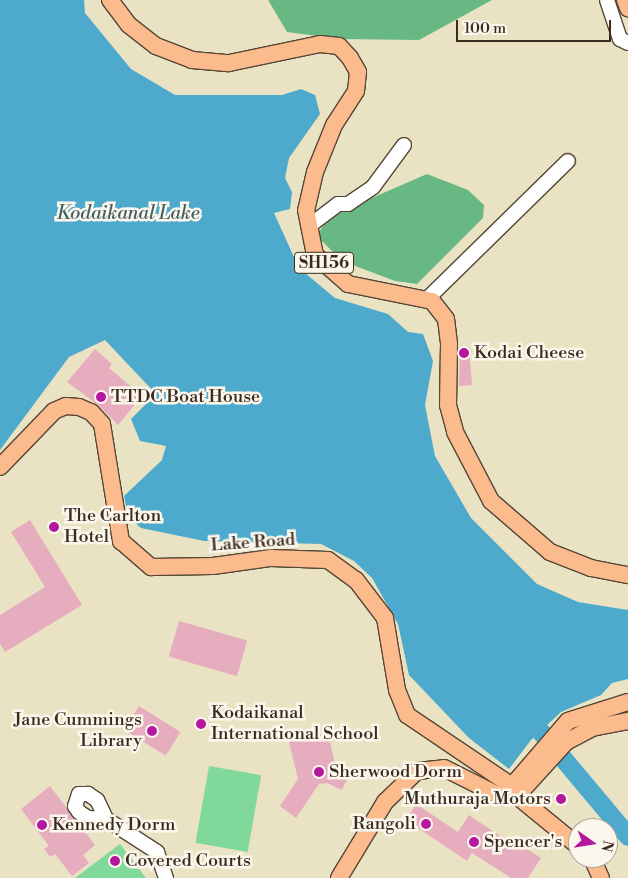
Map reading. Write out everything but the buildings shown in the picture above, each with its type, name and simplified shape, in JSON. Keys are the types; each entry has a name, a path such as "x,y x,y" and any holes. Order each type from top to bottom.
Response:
{"main road":[{"name":"SH156","path":"110,0 128,25 156,46 192,60 229,62 320,44 339,46 350,58 358,72 356,91 334,125 315,172 306,210 315,255 348,284 427,300"},
{"path":"624,0 628,8"},
{"path":"427,300 432,301 446,319 449,344 448,405 455,432 491,501 550,552 591,568 628,574"},
{"name":"Lake Road","path":"0,467 54,411 66,406 79,407 91,412 102,424 121,541 151,567 213,566 271,558 328,560 356,580 385,618 398,690 406,715 511,793"},
{"path":"511,793 561,737 568,721 628,702"},
{"path":"561,737 592,728 628,721"},
{"path":"339,878 385,802 417,771 444,768 511,793 568,838"}],"street":[{"path":"607,0 620,39 628,43"},
{"path":"309,226 338,204 348,204 374,187 404,145"},
{"path":"427,300 568,162"},
{"path":"106,819 157,852 166,878"}],"green space":[{"path":"268,0 492,0 419,40 340,39 287,32"},
{"path":"427,174 468,190 484,205 483,218 417,284 395,281 342,261 317,236 328,217"},
{"path":"209,766 261,775 248,852 195,843"},
{"name":"Covered Courts","path":"120,844 146,878 75,878"}],"water":[{"name":"Kodaikanal Lake","path":"0,0 84,0 85,13 131,69 175,95 282,95 301,89 315,95 320,114 289,158 285,178 292,192 290,209 274,213 299,268 335,298 388,314 408,332 423,334 433,361 425,405 435,456 471,518 537,584 578,602 628,610 628,679 612,683 601,695 561,712 531,740 509,769 469,738 409,675 398,624 372,578 354,561 321,544 204,541 141,528 128,517 124,496 162,460 166,446 140,441 131,419 156,394 105,340 69,357 0,450"}],"waterway":[{"path":"525,713 628,836"}],"place":[{"name":"Kodai Cheese","path":"464,353"},
{"name":"TTDC Boat House","path":"101,397"},
{"name":"The Carlton Hotel","path":"54,527"},
{"name":"Kodaikanal International School","path":"201,724"},
{"name":"Jane Cummings Library","path":"152,731"},
{"name":"Sherwood Dorm","path":"319,772"},
{"name":"Muthuraja Motors","path":"561,799"},
{"name":"Rangoli","path":"426,824"},
{"name":"Kennedy Dorm","path":"42,825"},
{"name":"Spencer's","path":"474,842"},
{"name":"Covered Courts","path":"115,861"}]}
